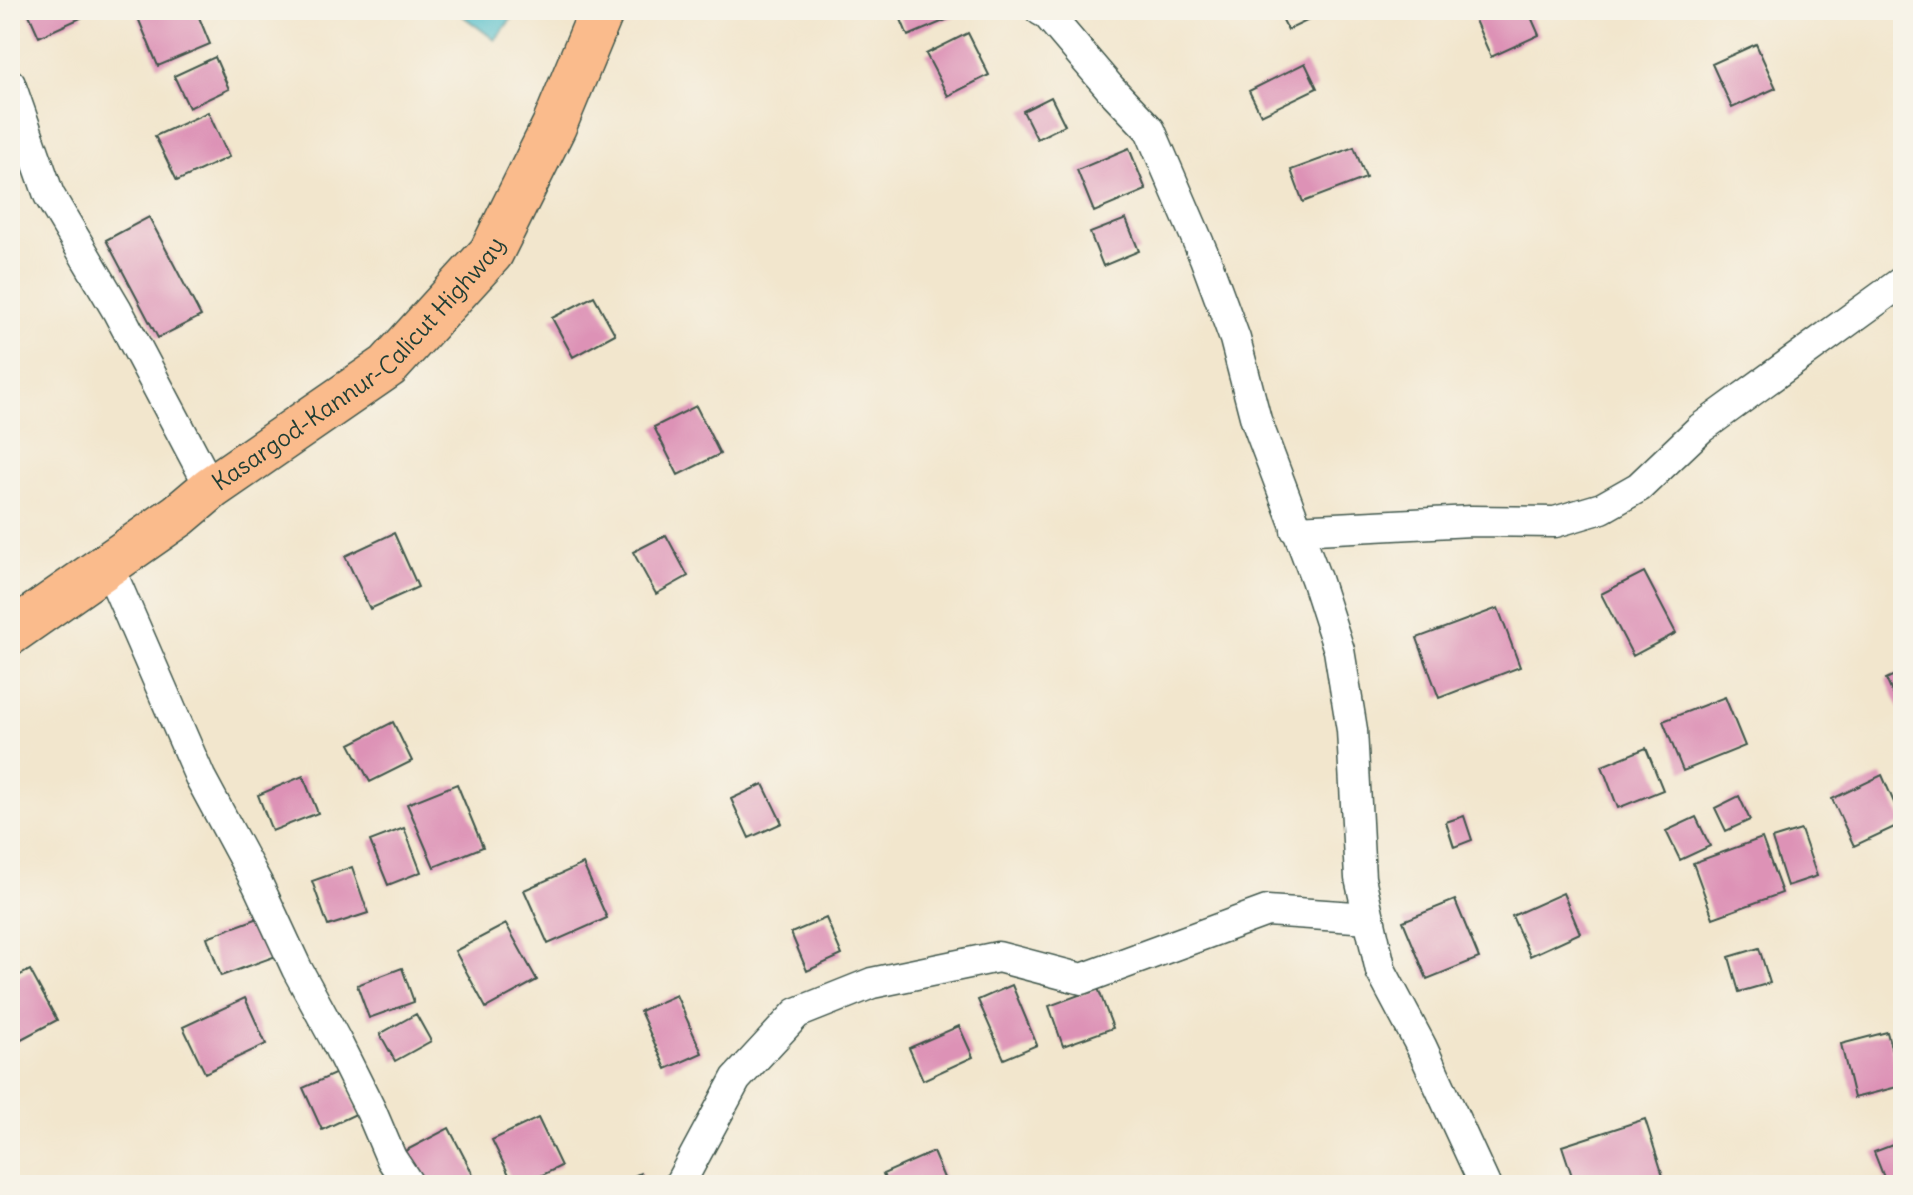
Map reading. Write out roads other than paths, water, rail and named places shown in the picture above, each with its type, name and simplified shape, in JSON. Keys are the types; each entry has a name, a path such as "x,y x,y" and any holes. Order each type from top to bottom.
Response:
{"highway":[{"name":"Kasargod-Kannur-Calicut Highway","path":"10,633 179,515 211,488 388,366 491,253 554,126 602,10"}],"street":[{"path":"1040,10 1047,14 1150,130 1205,258 1230,326 1256,420 1316,579 1339,650 1352,730 1360,878 1381,971 1421,1046 1485,1185"},
{"path":"10,84 49,195 117,310 211,488"},
{"path":"1296,530 1471,521 1555,522 1602,508 1639,487 1701,428 1903,281"},
{"path":"108,565 200,777 258,885 297,969 371,1111 391,1158 409,1185"},
{"path":"679,1185 736,1079 797,1013 872,983 998,957 1082,979 1267,911 1369,918"}],"water":[{"path":"455,10 518,10 495,40"}]}
